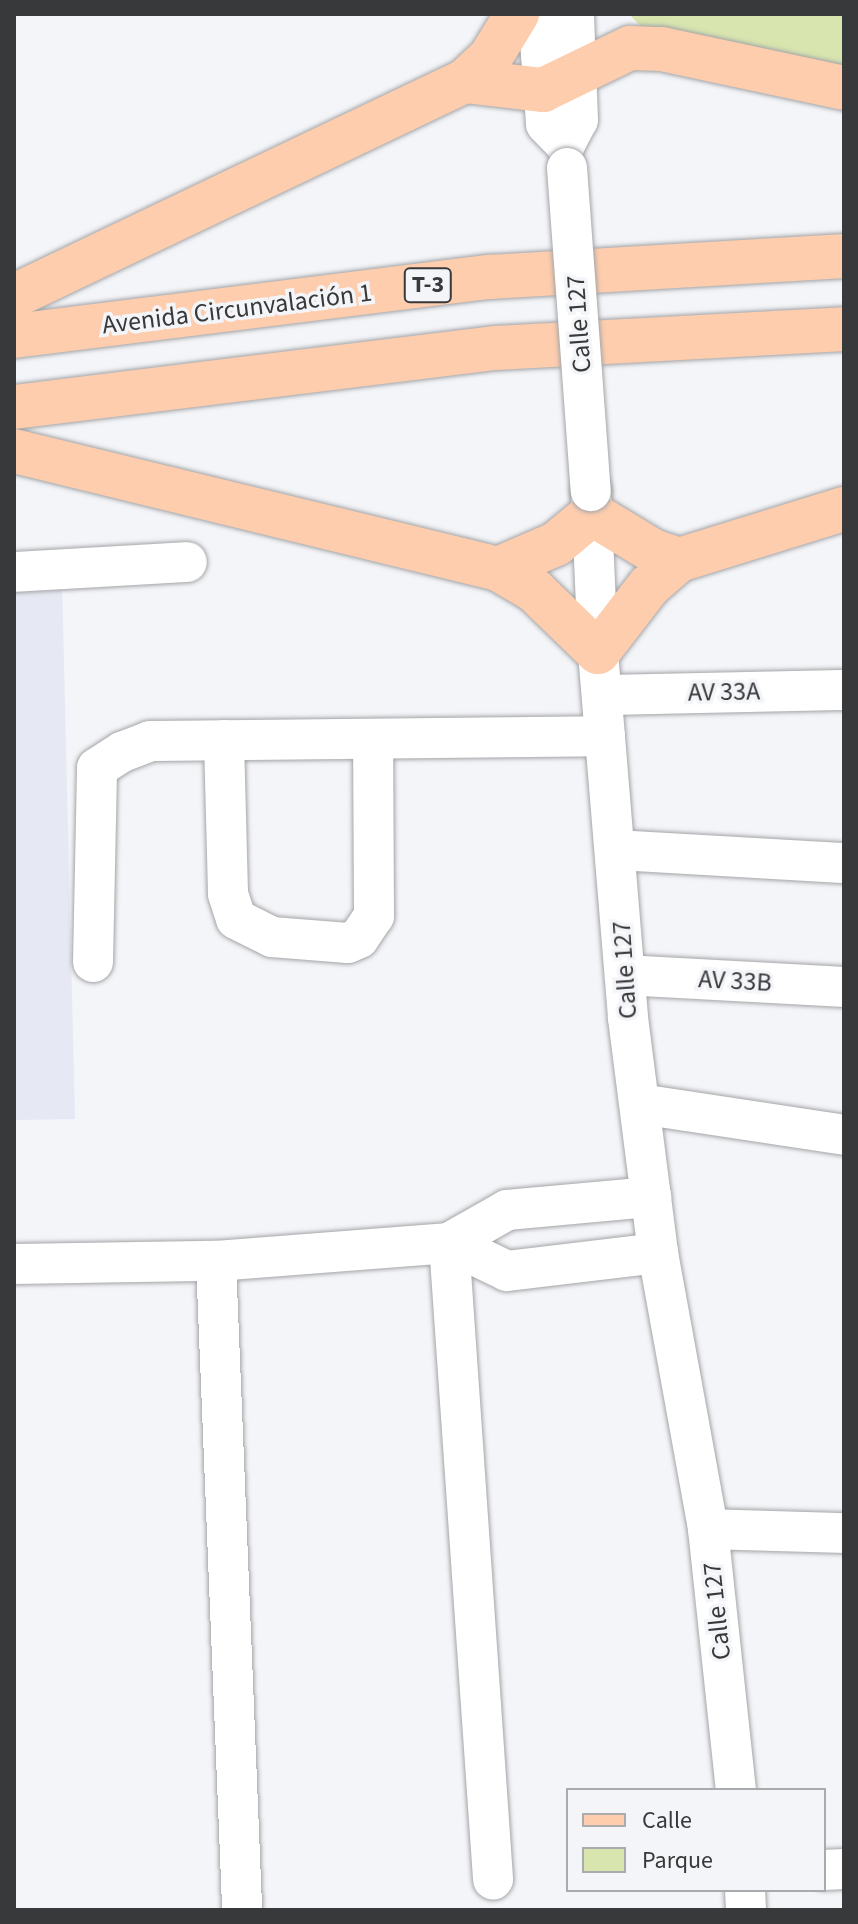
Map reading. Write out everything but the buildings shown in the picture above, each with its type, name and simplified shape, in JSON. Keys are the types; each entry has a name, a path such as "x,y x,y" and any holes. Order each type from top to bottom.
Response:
{"main road":[{"path":"14,296 465,81 490,58 517,14"},
{"path":"629,14 662,49"},
{"path":"465,81 559,85 630,48 662,49 844,88"},
{"name":"Avenida Circunvalación 1","path":"14,336 490,277 844,256"},
{"path":"14,407 496,348 696,333 844,329"},
{"path":"14,451 498,569 534,590 598,652 649,586 679,560 844,509"},
{"path":"498,569 556,544 592,503 653,551 679,560"}],"street":[{"path":"538,14 559,85"},
{"path":"559,85 574,14"},
{"name":"Calle 127","path":"559,85 546,124 566,156 592,503 598,652 617,850 625,975 658,1253 708,1529 736,1788"},
{"path":"14,572 187,562"},
{"name":"AV 33A","path":"604,695 844,690"},
{"path":"93,962 97,768 150,741 605,736"},
{"path":"224,740 228,894 236,919 272,937 348,943 359,938 374,916 373,740"},
{"path":"617,850 844,863"},
{"name":"AV 33B","path":"625,975 844,987"},
{"path":"640,1104 844,1135"},
{"path":"14,1264 216,1261 449,1243 507,1210 651,1197"},
{"path":"449,1243 507,1271 658,1253"},
{"path":"449,1243 493,1879"},
{"path":"216,1261 242,1906"},
{"path":"708,1529 844,1533"}],"shaded area":[{"path":"62,580 75,1119 14,1120 14,585"}],"green space":[{"path":"629,14 844,14 844,88 662,49"}]}
